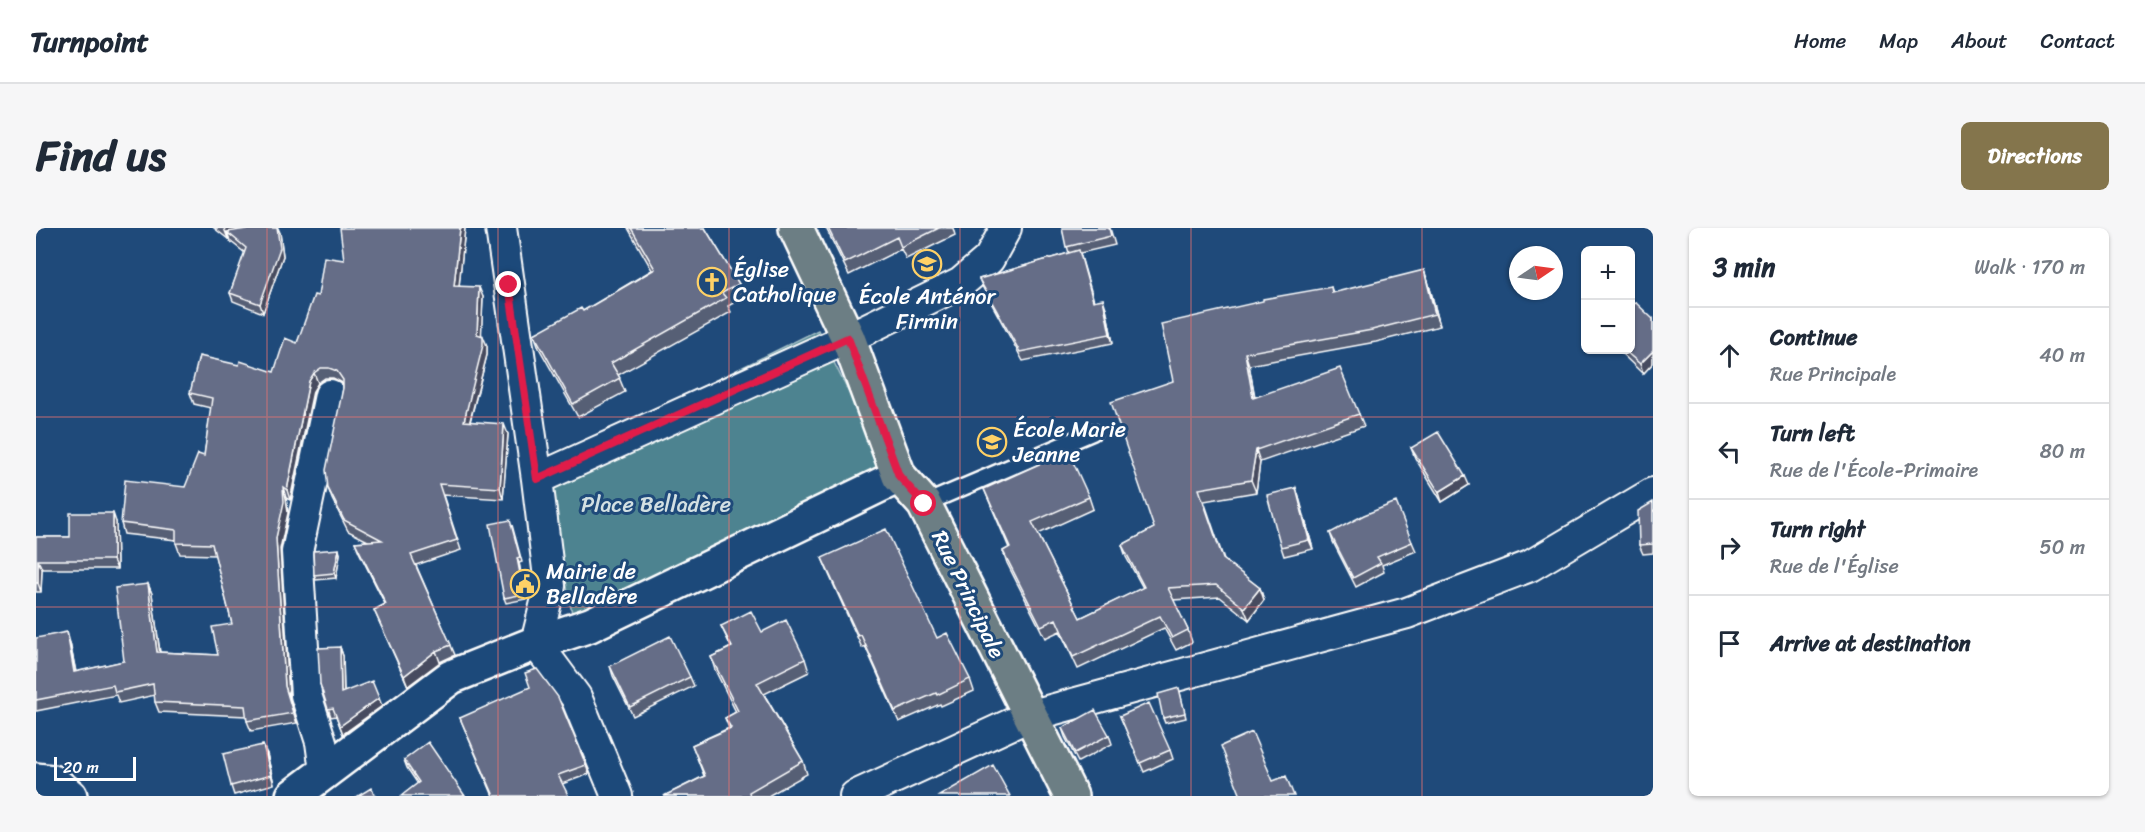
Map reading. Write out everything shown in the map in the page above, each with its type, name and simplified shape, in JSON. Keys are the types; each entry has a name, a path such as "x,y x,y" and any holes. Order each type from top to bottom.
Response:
{"main road":[{"name":"Rue Principale","path":"796,228 848,338 899,476 924,504 1071,796"}],"street":[{"path":"501,228 550,586 536,643"},
{"path":"537,479 848,338 961,283 989,259 1006,228"},
{"path":"325,771 321,742 306,695 297,552 330,395"},
{"path":"293,796 451,677 536,643 590,625 899,476"},
{"path":"855,796 1029,716 1407,613 1530,566 1653,493"},
{"path":"536,643 576,697 617,796"},
{"path":"36,780 53,782 70,796"}],"lane":[{"path":"924,504 1093,432"}],"green space":[{"name":"Place Belladère","path":"818,330 884,464 695,579 574,624 544,465"}],"building":[{"path":"253,228 277,228 280,248 260,304 230,293 246,248 227,232"},
{"path":"340,228 460,228 454,286 479,287 477,334 483,336 483,345 464,421 504,424 500,488 439,484 457,540 411,555 451,645 436,651 404,676 374,610 386,604 355,542 382,540 344,520 328,488 326,470 343,380 337,371 321,368 309,381 287,490 283,487 284,502 276,538 285,686 293,713 247,721 245,706 155,702 153,684 115,692 113,685 36,700 36,638 67,632 74,672 124,661 115,588 148,584 157,652 218,655 212,627 232,624 212,544 176,543 176,530 121,523 125,480 185,487 198,454 204,456 212,398 190,393 199,356 239,365 240,361 274,372 285,338 297,343 314,295 318,296 324,257 344,260"},
{"path":"631,228 705,228 739,284 722,293 726,298 611,363 620,378 573,404 534,334 581,308 583,311 655,269"},
{"path":"828,228 939,228 901,247 897,237 845,263"},
{"path":"1062,228 1109,228 1111,236 1066,247"},
{"path":"1079,250 1093,301 1103,299 1110,334 1020,352 979,279"},
{"path":"1424,270 1435,314 1372,330 1245,353 1253,398 1340,368 1359,414 1256,450 1251,480 1199,489 1223,559 1260,588 1244,608 1216,585 1168,588 1188,630 1172,638 1160,616 1073,657 1056,619 1041,626 1003,551 1010,547 984,489 1068,451 1089,497 1032,522 1080,618 1144,587 1122,545 1154,528 1111,402 1173,381 1161,324 1263,301 1263,299 1331,287 1332,293"},
{"path":"1635,302 1653,319 1653,351 1640,364 1629,354 1635,354"},
{"path":"1438,432 1465,476 1439,492 1411,448"},
{"path":"1296,488 1309,540 1281,547 1267,495"},
{"path":"1396,502 1412,542 1377,557 1381,563 1353,578 1330,533 1364,515"},
{"path":"1653,502 1653,544 1639,545 1638,511"},
{"path":"70,513 113,513 113,560 38,560 38,583 36,583 36,537 70,537"},
{"path":"510,520 520,557 517,558 524,594 504,598 490,524"},
{"path":"886,529 937,638 947,633 970,679 895,711 861,635 858,636 822,558"},
{"path":"339,549 334,573 314,575 313,551"},
{"path":"751,611 762,632 786,620 805,659 757,683 803,761 749,792 750,796 664,796 705,776 692,745 731,728 725,718 738,711 711,657 732,647 721,626"},
{"path":"670,636 690,677 630,707 610,666"},
{"path":"340,647 341,693 372,681 379,698 340,726 333,708 328,709 320,684 318,648"},
{"path":"537,669 558,697 586,765 558,775 568,795 566,796 494,796 460,718 530,687 525,673"},
{"path":"1179,688 1185,713 1163,718 1158,694"},
{"path":"1149,703 1170,750 1140,763 1120,716"},
{"path":"1095,710 1109,735 1075,753 1062,728"},
{"path":"1252,732 1273,781 1286,776 1294,796 1241,796 1221,746"},
{"path":"428,742 465,796 401,796 419,782 404,760"},
{"path":"263,745 271,775 231,786 223,754"},
{"path":"993,765 1010,796 939,796"},
{"path":"371,788 376,796 358,796"}],"place":[{"name":"École Anténor Firmin","path":"927,264"},
{"name":"Église Catholique","path":"712,282"},
{"name":"École Marie Jeanne","path":"992,442"},
{"name":"Mairie de Belladère","path":"525,584"}],"route":[{"path":"509,285 537,479 848,338 899,476 924,504"}]}
